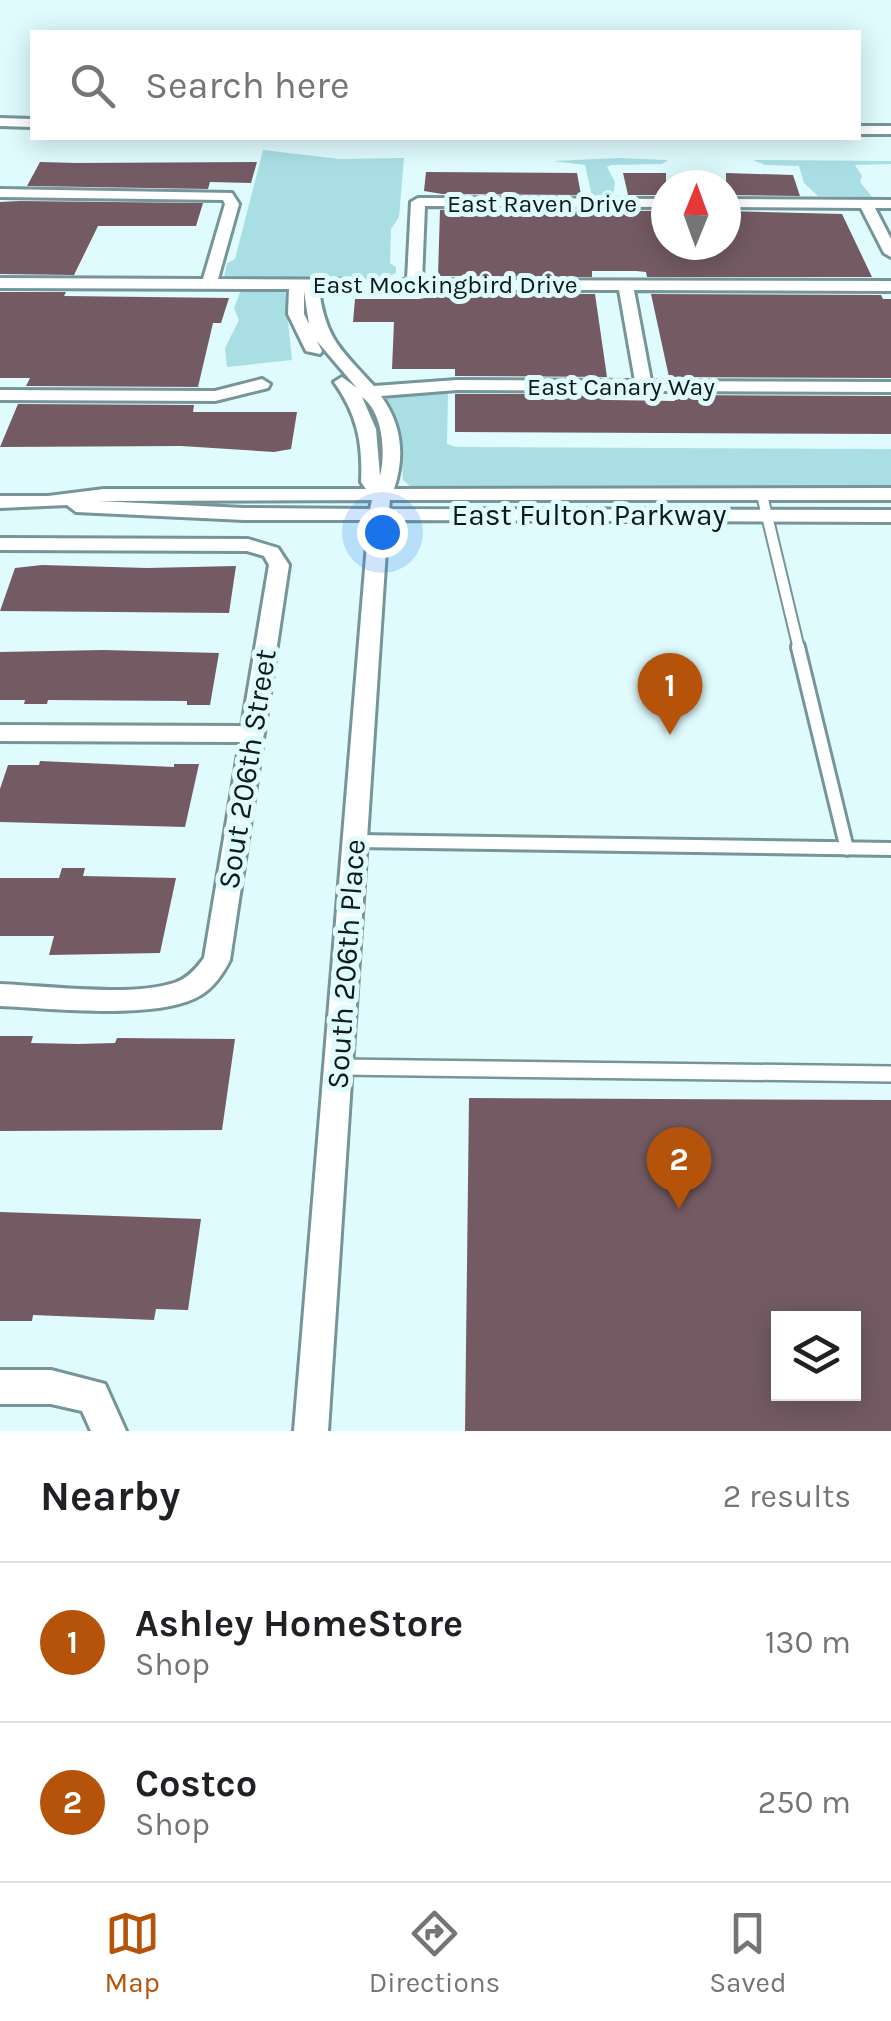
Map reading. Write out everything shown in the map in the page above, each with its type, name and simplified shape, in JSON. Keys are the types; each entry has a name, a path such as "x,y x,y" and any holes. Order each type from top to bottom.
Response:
{"street":[{"path":"0,122 30,123"},
{"path":"861,130 891,130"},
{"path":"0,193 228,196 232,204 209,284"},
{"name":"East Raven Drive","path":"414,284 418,202 651,203"},
{"path":"741,203 891,204"},
{"path":"866,204 891,253"},
{"name":"East Mockingbird Drive","path":"0,283 891,286"},
{"name":"South 206th Place","path":"304,284 321,334 372,389 392,440 391,482 381,506 310,1431"},
{"name":"South 206th Place","path":"304,284 296,314 303,334 352,394 370,432 370,482 381,506"},
{"path":"626,285 644,386"},
{"path":"0,396 215,396 262,384"},
{"name":"East Canary Way","path":"352,394 372,389 891,387"},
{"name":"East Fulton Parkway","path":"0,502 48,502 103,510 764,505 891,494"},
{"name":"East Fulton Parkway","path":"764,505 891,516"},
{"name":"Sout 206th Street","path":"0,544 248,545 268,550 278,565 217,960 197,984 164,996 0,995"},
{"path":"0,732 252,734"},
{"path":"0,1386 51,1387 92,1396 109,1431"}],"lane":[{"path":"764,505 848,848"},
{"path":"356,840 891,849"},
{"path":"338,1066 891,1074"}],"shaded area":[{"path":"263,150 340,159 404,158 399,217 391,229 390,263 396,267 396,273 383,279 224,277 227,263 235,259"},
{"path":"668,160 662,164 607,167 615,182 613,196 592,196 585,165 553,161"},
{"path":"753,160 891,164 855,165 862,176 860,182 872,197 818,196 804,183 799,166 765,165"},
{"path":"241,290 285,291 292,360 227,367 225,348 239,320 234,308"},
{"path":"448,391 447,444 456,447 891,449 891,486 410,486 403,480 400,432 383,393"}],"building":[{"path":"40,162 257,162 251,183 210,182 208,189 27,186"},
{"path":"426,172 577,173 581,195 442,194 424,191"},
{"path":"623,173 651,173 651,195 628,195"},
{"path":"741,173 793,175 800,196 741,195"},
{"path":"0,202 203,203 196,226 98,226 74,275 0,274"},
{"path":"440,210 651,211 651,260 741,260 741,211 842,214 872,277 647,277 646,272 636,271 592,271 592,277 438,276"},
{"path":"0,292 229,298 221,323 213,323 198,387 26,386 30,378 0,378"},
{"path":"438,293 595,294 607,377 455,376 455,369 392,369 394,322 353,322 355,299 419,299"},
{"path":"651,294 881,295 891,299 891,378 669,377"},
{"path":"455,394 608,394 609,400 675,401 673,395 891,396 891,434 455,432"},
{"path":"18,404 194,405 193,412 297,412 291,449 274,452 181,446 0,447"},
{"path":"236,566 229,613 0,611 15,568"},
{"path":"0,652 219,653 210,705 187,705 187,701 48,700 47,704 24,704 25,700 0,700"},
{"path":"40,761 174,767 199,764 185,827 0,822 0,789 8,765 39,765"},
{"path":"62,868 85,868 83,876 176,878 160,953 49,955 54,936 0,936 0,878 59,878"},
{"path":"0,1036 33,1036 31,1043 78,1044 115,1043 117,1038 235,1039 222,1130 0,1131"},
{"path":"469,1098 891,1100 891,1431 465,1431"},
{"path":"0,1212 201,1219 188,1310 156,1309 154,1320 33,1315 32,1321 0,1321"}],"place":[{"name":"Ashley HomeStore","path":"670,735"},
{"name":"Costco","path":"679,1209"}]}
